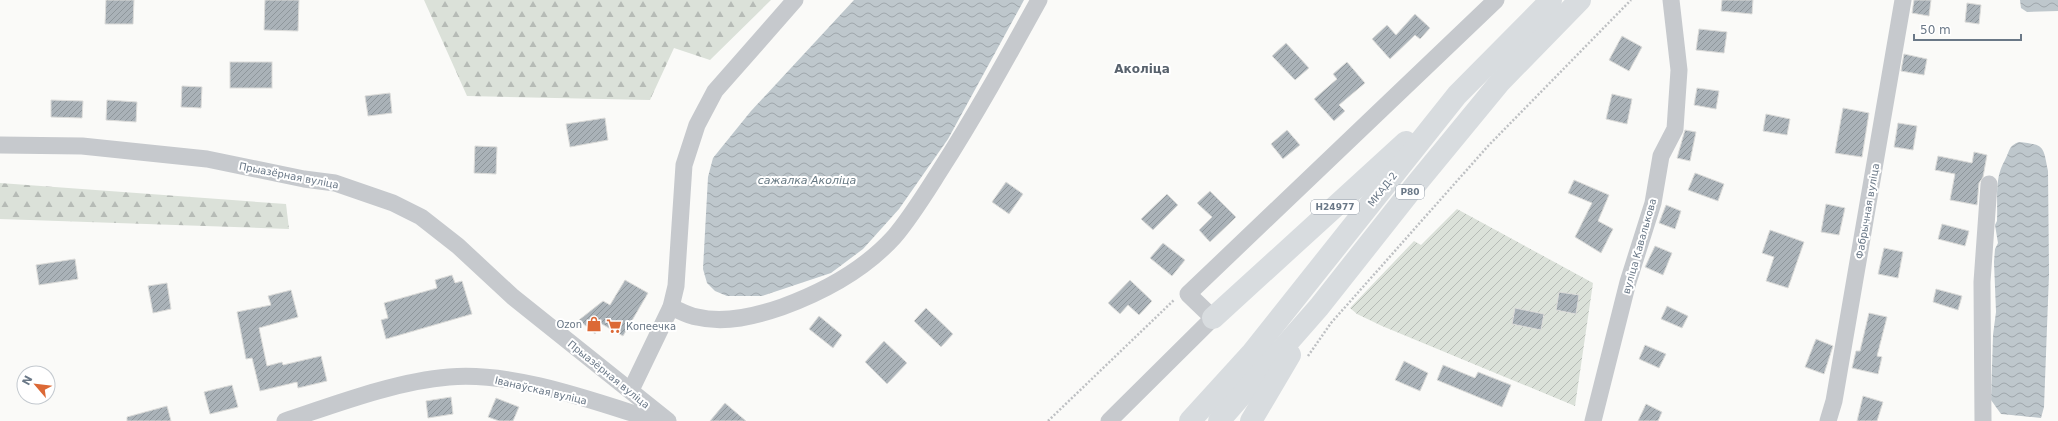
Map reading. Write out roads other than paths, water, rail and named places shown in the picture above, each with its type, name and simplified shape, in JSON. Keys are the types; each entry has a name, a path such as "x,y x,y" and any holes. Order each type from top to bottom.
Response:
{"highway":[{"name":"МКАД-2","path":"1190,421 1251,354 1456,95 1551,0"},
{"name":"Р80","path":"1219,421 1319,307 1416,183 1500,82 1580,0"},
{"name":"Н24977","path":"1213,318 1456,95"},
{"path":"1251,421 1319,307"}],"street":[{"path":"631,390 672,307 676,286 684,165 697,125 715,91 795,0"},
{"path":"672,307 696,317 723,320 760,315 799,300 833,283 866,263 894,237 918,203 963,134 1039,0"},
{"path":"1213,318 1188,294 1496,0"},
{"name":"вуліца Кавалькова","path":"1593,421 1628,282 1653,203 1661,156 1675,129 1679,70 1671,0"},
{"name":"Фабрычная вуліца","path":"1830,420 1836,393 1903,0"},
{"name":"Прыазёрная вуліца","path":"0,145 82,146 207,159 304,179 335,183 393,203 421,217 458,246 513,297 668,421"},
{"path":"1983,421 1982,282 1989,184"},
{"name":"Н24977","path":"1108,421 1213,318"},
{"name":"Іванаўская вуліца","path":"285,421 347,400 425,380 478,376 514,381 551,390 657,421"}],"water":[{"name":"сажалка Аколіца","path":"854,0 1024,0 948,139 899,209 863,249 831,273 762,296 727,296 715,291 707,283 703,269 708,177 713,158 751,111"},
{"path":"2020,0 2058,0 2058,11 2027,12 2021,8"},
{"path":"2019,142 2034,144 2041,148 2045,156 2048,171 2049,274 2044,407 2041,418 2001,414 1991,400 1993,335 1996,312 1994,262 1995,249 1998,243 1995,225 1997,221 1998,182 1999,174 2010,149 2013,145"}],"place":[{"name":"Ozon","path":"594,324"},
{"name":"Копеечка","path":"614,326"}],"district":[{"name":"Аколіца","path":"1142,69"}]}
